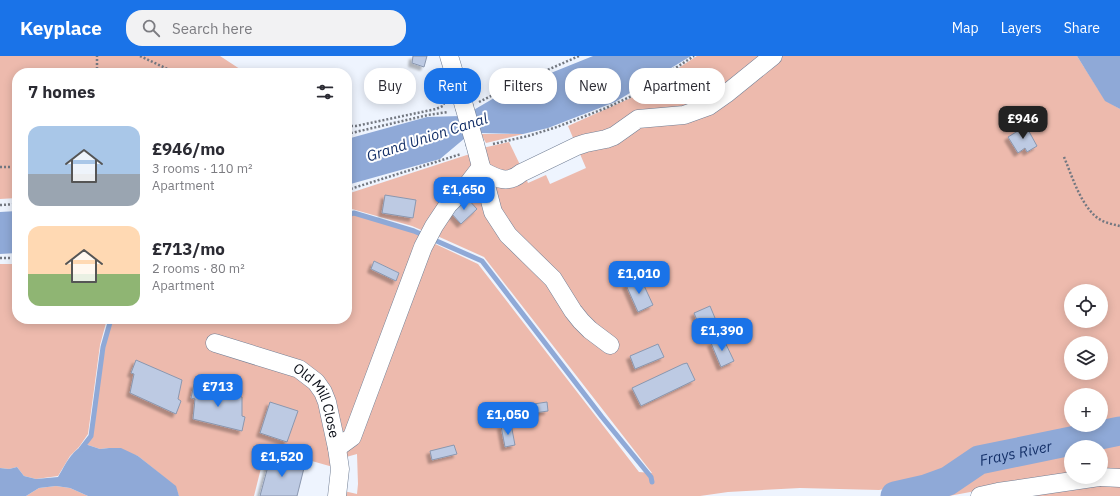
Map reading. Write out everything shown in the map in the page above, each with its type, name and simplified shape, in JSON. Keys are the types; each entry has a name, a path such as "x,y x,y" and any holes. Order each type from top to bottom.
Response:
{"street":[{"path":"449,56 480,155 493,212 508,235 553,279 581,321 610,345"},
{"path":"480,155 500,179 514,179 523,172 577,146 614,136 638,119 684,115 709,106 773,56"},
{"path":"337,448 352,438 423,247 434,226 448,206 464,189 480,155"},
{"name":"Old Mill Close","path":"215,343 299,368 316,382 323,392 327,402 337,448 340,469 337,496"},
{"path":"1108,477 1120,478"},
{"path":"980,496 1064,482"}],"path":[{"path":"97,56 97,68"},
{"path":"140,56 165,68"},
{"path":"352,189 480,155 606,108 634,95 694,56"},
{"path":"352,126 436,109"},
{"path":"1064,157 1080,196 1095,216 1106,223 1120,226"},
{"path":"0,168 12,167"},
{"path":"0,205 12,204"},
{"path":"0,258 12,258"}],"shaded area":[{"path":"0,56 220,56 238,68 12,68 12,198 0,199"},
{"path":"697,56 1077,56 1105,100 1120,109 1120,423 1108,426 1108,388 1064,388 1064,432 1078,432 970,455 946,475 911,485 879,490 800,488 728,492 700,496 343,496 344,491 357,494 357,454 339,459 340,469 266,448 254,496 179,496 175,486 138,456 109,448 100,449 85,444 92,436 105,346 112,324 352,324 352,215 354,214 395,225 416,233 425,237 431,242 478,264 639,472 652,473 484,257 435,235 478,180 487,212 501,241 508,235 489,176 524,174 528,183 546,175 550,184 586,168 568,126 617,104 621,104 621,102 629,99 629,104 725,104 725,68 678,68","holes":["374,261 399,273 396,281 371,269"]},
{"path":"481,134 523,134 486,143"},
{"path":"509,142 523,171 494,175 478,149"},
{"path":"476,152 479,166 426,232 412,226 352,209 352,192"},
{"path":"0,264 12,264 12,324 106,324 100,345 88,434 79,447 70,456 58,476 36,479 24,476 17,467 9,469 0,468"},
{"path":"1120,439 1120,474 1108,473 1108,441"},
{"path":"1064,450 1064,475 949,496 920,496 944,489 982,466"},
{"path":"1120,483 1120,496 1011,496"},
{"path":"56,486 70,488 88,496 26,496 39,488"}],"water":[{"name":"Grand Union Canal","path":"593,56 691,56 671,68 629,68 629,94 621,98 621,68 565,68 565,104 610,104 548,128 523,134 478,133 465,138 440,159 352,184 352,138 427,117 460,116 489,101 489,104 557,104 557,70"},
{"path":"1077,56 1120,56 1120,109 1105,101"},
{"path":"12,211 12,253 0,254 0,212"},
{"path":"85,444 100,449 121,448 138,456 176,486 179,496 88,496 70,488 56,486 39,488 26,496 0,496 0,468 9,469 17,467 24,476 36,479 58,477 72,454"}],"building":[{"path":"413,56 427,56 424,67 412,63"},
{"path":"1026,126 1037,146 1027,152 1025,148 1018,153 1008,137"},
{"path":"385,195 416,200 413,218 382,213"},
{"path":"467,198 477,209 461,224 451,213"},
{"path":"374,261 399,273 396,281 371,269"},
{"path":"641,279 653,305 638,312 626,285"},
{"path":"710,306 720,330 704,337 694,313"},
{"path":"723,338 734,361 721,367 711,343"},
{"path":"658,344 664,357 635,369 630,356"},
{"path":"136,360 182,380 178,399 181,401 176,414 130,393 134,374 131,373"},
{"path":"687,363 695,380 641,406 632,388"},
{"path":"194,384 242,397 242,416 245,417 242,431 193,419 195,399 191,398"},
{"path":"270,402 298,411 287,442 260,433"},
{"path":"547,402 548,411 521,415 520,406"},
{"path":"511,424 515,445 505,447 501,426"},
{"path":"454,445 457,454 432,460 430,451"},
{"path":"271,455 305,464 297,496 260,496"}],"waterway":[{"path":"352,214 414,231 482,261 602,417 651,477 652,482"},
{"path":"81,449 91,436 103,347 110,324"},
{"name":"Frays River","path":"895,496 926,489 948,481 979,460 1120,431"}]}
